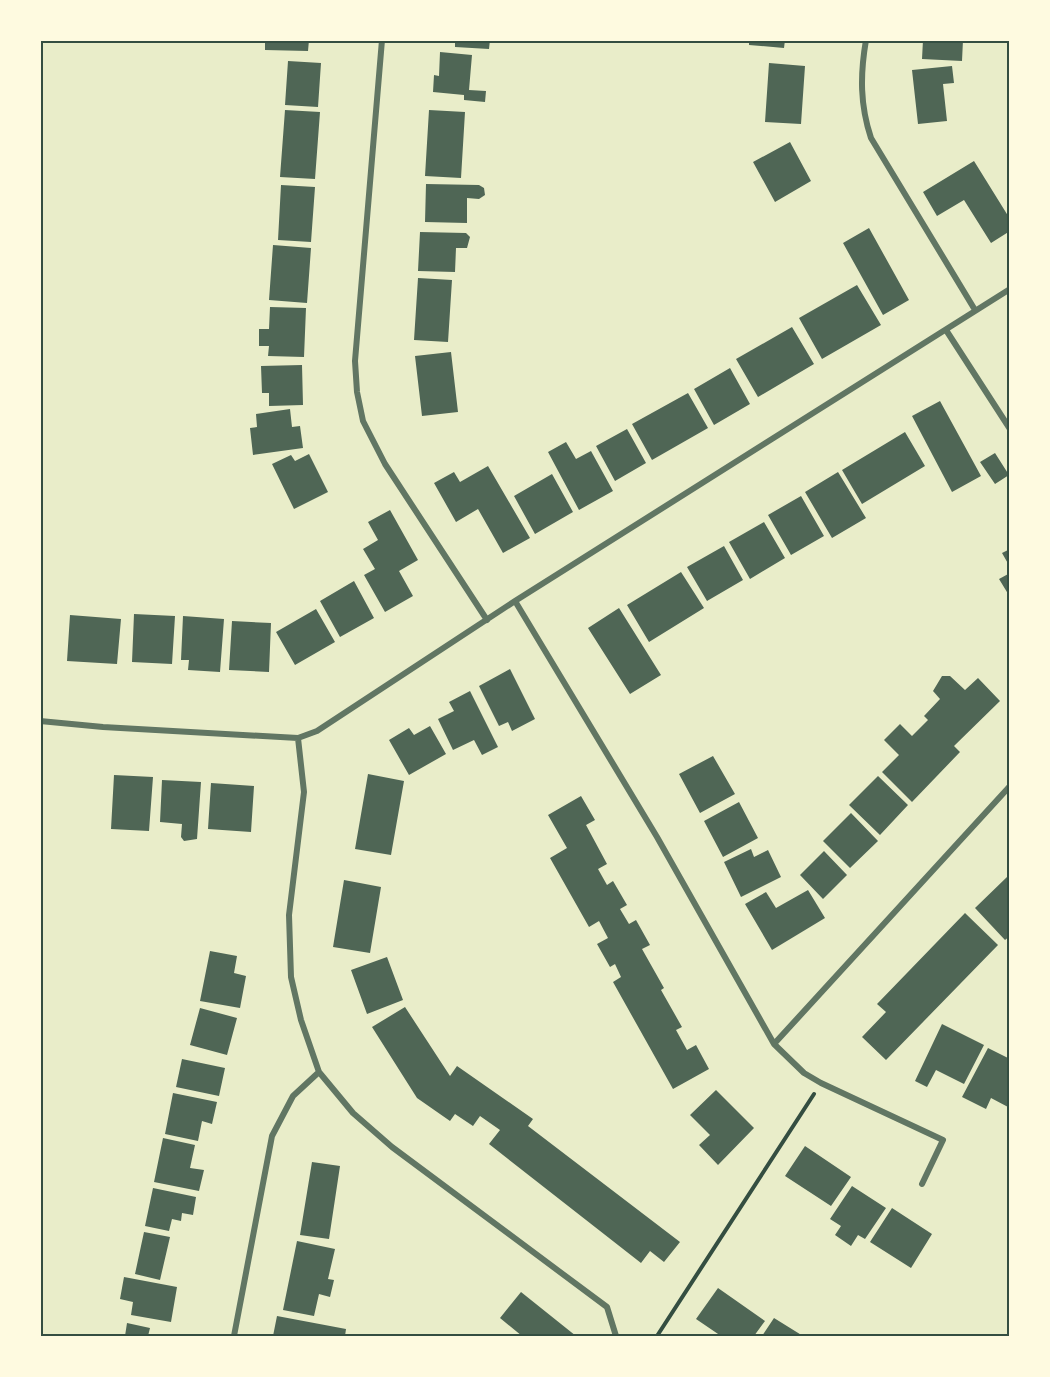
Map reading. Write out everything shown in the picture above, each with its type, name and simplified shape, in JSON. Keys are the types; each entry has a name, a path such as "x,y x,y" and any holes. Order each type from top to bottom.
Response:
{"street":[{"path":"382,40 355,362 357,392 363,421 386,464 487,620"},
{"path":"866,40 861,93 864,117 871,138 975,310"},
{"path":"40,721 103,727 298,738 317,731 515,601 1010,289"},
{"path":"946,330 1010,429"},
{"path":"515,601 657,837 774,1044 804,1073 821,1083 944,1140 922,1184"},
{"path":"298,738 304,792 289,915 291,977 301,1020 319,1071 353,1113 392,1147 607,1307 616,1336"},
{"path":"774,1044 1010,786"},
{"path":"234,1336 272,1136 293,1096 319,1071"}],"path":[{"path":"657,1336 821,1083"}],"building":[{"path":"265,40 309,40 308,51 265,50"},
{"path":"455,40 490,40 489,49 455,47"},
{"path":"749,40 785,40 784,48 749,45"},
{"path":"923,40 963,40 962,61 922,59"},
{"path":"440,52 472,55 469,90 486,91 485,102 464,100 464,95 433,92 434,75 439,76"},
{"path":"288,61 321,63 318,107 285,105"},
{"path":"769,63 805,66 801,124 765,122"},
{"path":"952,66 954,83 943,84 947,121 918,124 912,70"},
{"path":"285,110 320,112 315,179 280,177"},
{"path":"429,110 465,112 461,178 425,176"},
{"path":"790,142 811,181 775,202 753,162"},
{"path":"974,161 1010,219 1010,231 991,243 964,200 937,216 923,192"},
{"path":"426,184 479,185 484,188 485,195 479,199 467,198 467,223 425,222"},
{"path":"281,185 315,187 311,242 278,240"},
{"path":"869,228 909,300 883,315 843,243"},
{"path":"420,232 466,233 470,237 467,248 456,248 455,272 418,271"},
{"path":"273,245 311,248 307,303 269,300"},
{"path":"418,278 452,280 448,342 414,340"},
{"path":"857,285 881,325 822,359 799,318"},
{"path":"270,307 306,308 304,357 268,356 269,346 259,346 259,329 269,329"},
{"path":"792,327 814,364 758,397 736,359"},
{"path":"451,352 458,412 422,416 415,356"},
{"path":"302,365 303,405 269,406 269,393 262,393 261,366"},
{"path":"730,368 750,404 714,425 694,389"},
{"path":"688,393 708,428 652,460 632,424"},
{"path":"940,401 981,476 952,492 912,416"},
{"path":"290,409 292,427 300,426 303,448 253,455 250,428 257,427 256,414"},
{"path":"627,429 646,463 615,481 596,446"},
{"path":"905,432 925,466 862,504 842,470"},
{"path":"566,442 576,459 591,451 613,491 579,510 548,452"},
{"path":"995,453 1009,475 995,484 980,462"},
{"path":"309,454 328,492 294,509 272,464 291,455 295,461"},
{"path":"488,466 530,538 503,553 478,509 456,522 434,483 454,472 460,482"},
{"path":"838,472 866,518 832,538 805,492"},
{"path":"552,474 573,512 535,534 514,496"},
{"path":"801,496 824,536 791,555 768,515"},
{"path":"390,510 418,560 399,571 413,596 385,612 364,575 375,569 363,549 378,540 368,522"},
{"path":"764,522 785,558 750,579 729,542"},
{"path":"724,546 743,580 707,601 687,567"},
{"path":"1010,549 1010,567 1002,553"},
{"path":"681,572 704,608 649,642 627,605"},
{"path":"1010,573 1010,597 999,579"},
{"path":"354,581 374,618 340,637 320,601"},
{"path":"619,608 661,675 630,694 588,628"},
{"path":"316,609 335,642 295,665 276,632"},
{"path":"134,614 175,616 172,664 132,662"},
{"path":"70,615 121,619 117,664 67,661"},
{"path":"183,616 224,619 220,672 188,670 189,660 181,660"},
{"path":"232,621 271,623 269,672 229,670"},
{"path":"510,669 535,719 512,731 508,722 499,726 479,686"},
{"path":"942,676 950,676 965,690 978,678 1000,701 954,746 960,752 912,802 882,772 899,755 884,740 900,724 912,736 928,720 924,716 940,699 933,691"},
{"path":"470,691 498,747 482,755 474,740 453,750 438,719 454,711 449,702"},
{"path":"430,726 446,754 409,775 389,740 409,728 414,735"},
{"path":"713,756 735,794 700,813 679,774"},
{"path":"368,774 404,781 391,855 355,849"},
{"path":"114,775 153,777 149,831 111,829"},
{"path":"878,776 908,805 880,835 849,805"},
{"path":"162,780 201,782 197,839 184,841 181,837 182,824 160,822"},
{"path":"211,783 254,786 251,832 208,829"},
{"path":"581,796 595,820 586,825 607,864 598,869 607,885 613,881 627,905 620,909 629,924 636,920 650,945 642,949 664,988 661,990 682,1027 676,1030 687,1050 696,1045 709,1069 673,1089 613,982 621,977 615,964 610,967 597,944 608,938 599,921 589,927 550,858 567,848 548,815"},
{"path":"739,802 758,838 723,857 704,821"},
{"path":"851,813 878,841 850,868 823,841"},
{"path":"751,849 754,857 768,850 781,877 741,897 724,862"},
{"path":"824,851 847,875 823,899 800,875"},
{"path":"1007,877 1010,936 1005,940 975,908"},
{"path":"344,880 381,887 370,953 333,947"},
{"path":"808,890 825,918 772,950 745,904 766,892 776,908"},
{"path":"965,913 998,945 886,1060 862,1037 886,1012 877,1004"},
{"path":"210,951 237,956 234,973 246,976 240,1008 200,1001"},
{"path":"387,957 403,1000 367,1014 351,970"},
{"path":"405,1007 450,1076 457,1066 533,1119 528,1126 680,1242 664,1262 650,1251 641,1263 489,1144 500,1130 480,1116 473,1126 455,1114 450,1121 417,1098 372,1027"},
{"path":"200,1008 237,1018 227,1055 190,1045"},
{"path":"942,1024 984,1045 964,1084 936,1070 927,1087 915,1081"},
{"path":"988,1048 1010,1059 1008,1107 991,1098 986,1109 962,1097"},
{"path":"182,1059 225,1068 219,1096 176,1087"},
{"path":"716,1090 754,1128 718,1165 699,1145 710,1135 690,1115"},
{"path":"173,1093 217,1102 212,1124 202,1121 198,1141 165,1134"},
{"path":"163,1138 195,1145 190,1168 204,1170 199,1191 154,1182"},
{"path":"805,1146 851,1177 831,1206 785,1176"},
{"path":"312,1162 340,1166 329,1239 300,1235"},
{"path":"852,1186 886,1208 865,1239 858,1235 851,1246 835,1235 841,1226 830,1219"},
{"path":"153,1188 196,1197 193,1215 182,1213 181,1221 172,1219 169,1231 145,1226"},
{"path":"892,1208 932,1234 911,1268 870,1242"},
{"path":"144,1232 170,1237 160,1280 135,1274"},
{"path":"297,1241 335,1249 328,1279 334,1280 330,1297 319,1294 314,1316 283,1310"},
{"path":"124,1277 177,1287 171,1322 131,1315 133,1302 120,1299"},
{"path":"718,1288 765,1321 754,1336 721,1336 696,1319"},
{"path":"521,1292 576,1336 522,1336 500,1318"},
{"path":"277,1316 346,1329 345,1336 273,1336"},
{"path":"774,1318 803,1336 762,1336"},
{"path":"127,1323 150,1328 148,1336 125,1336"}]}
